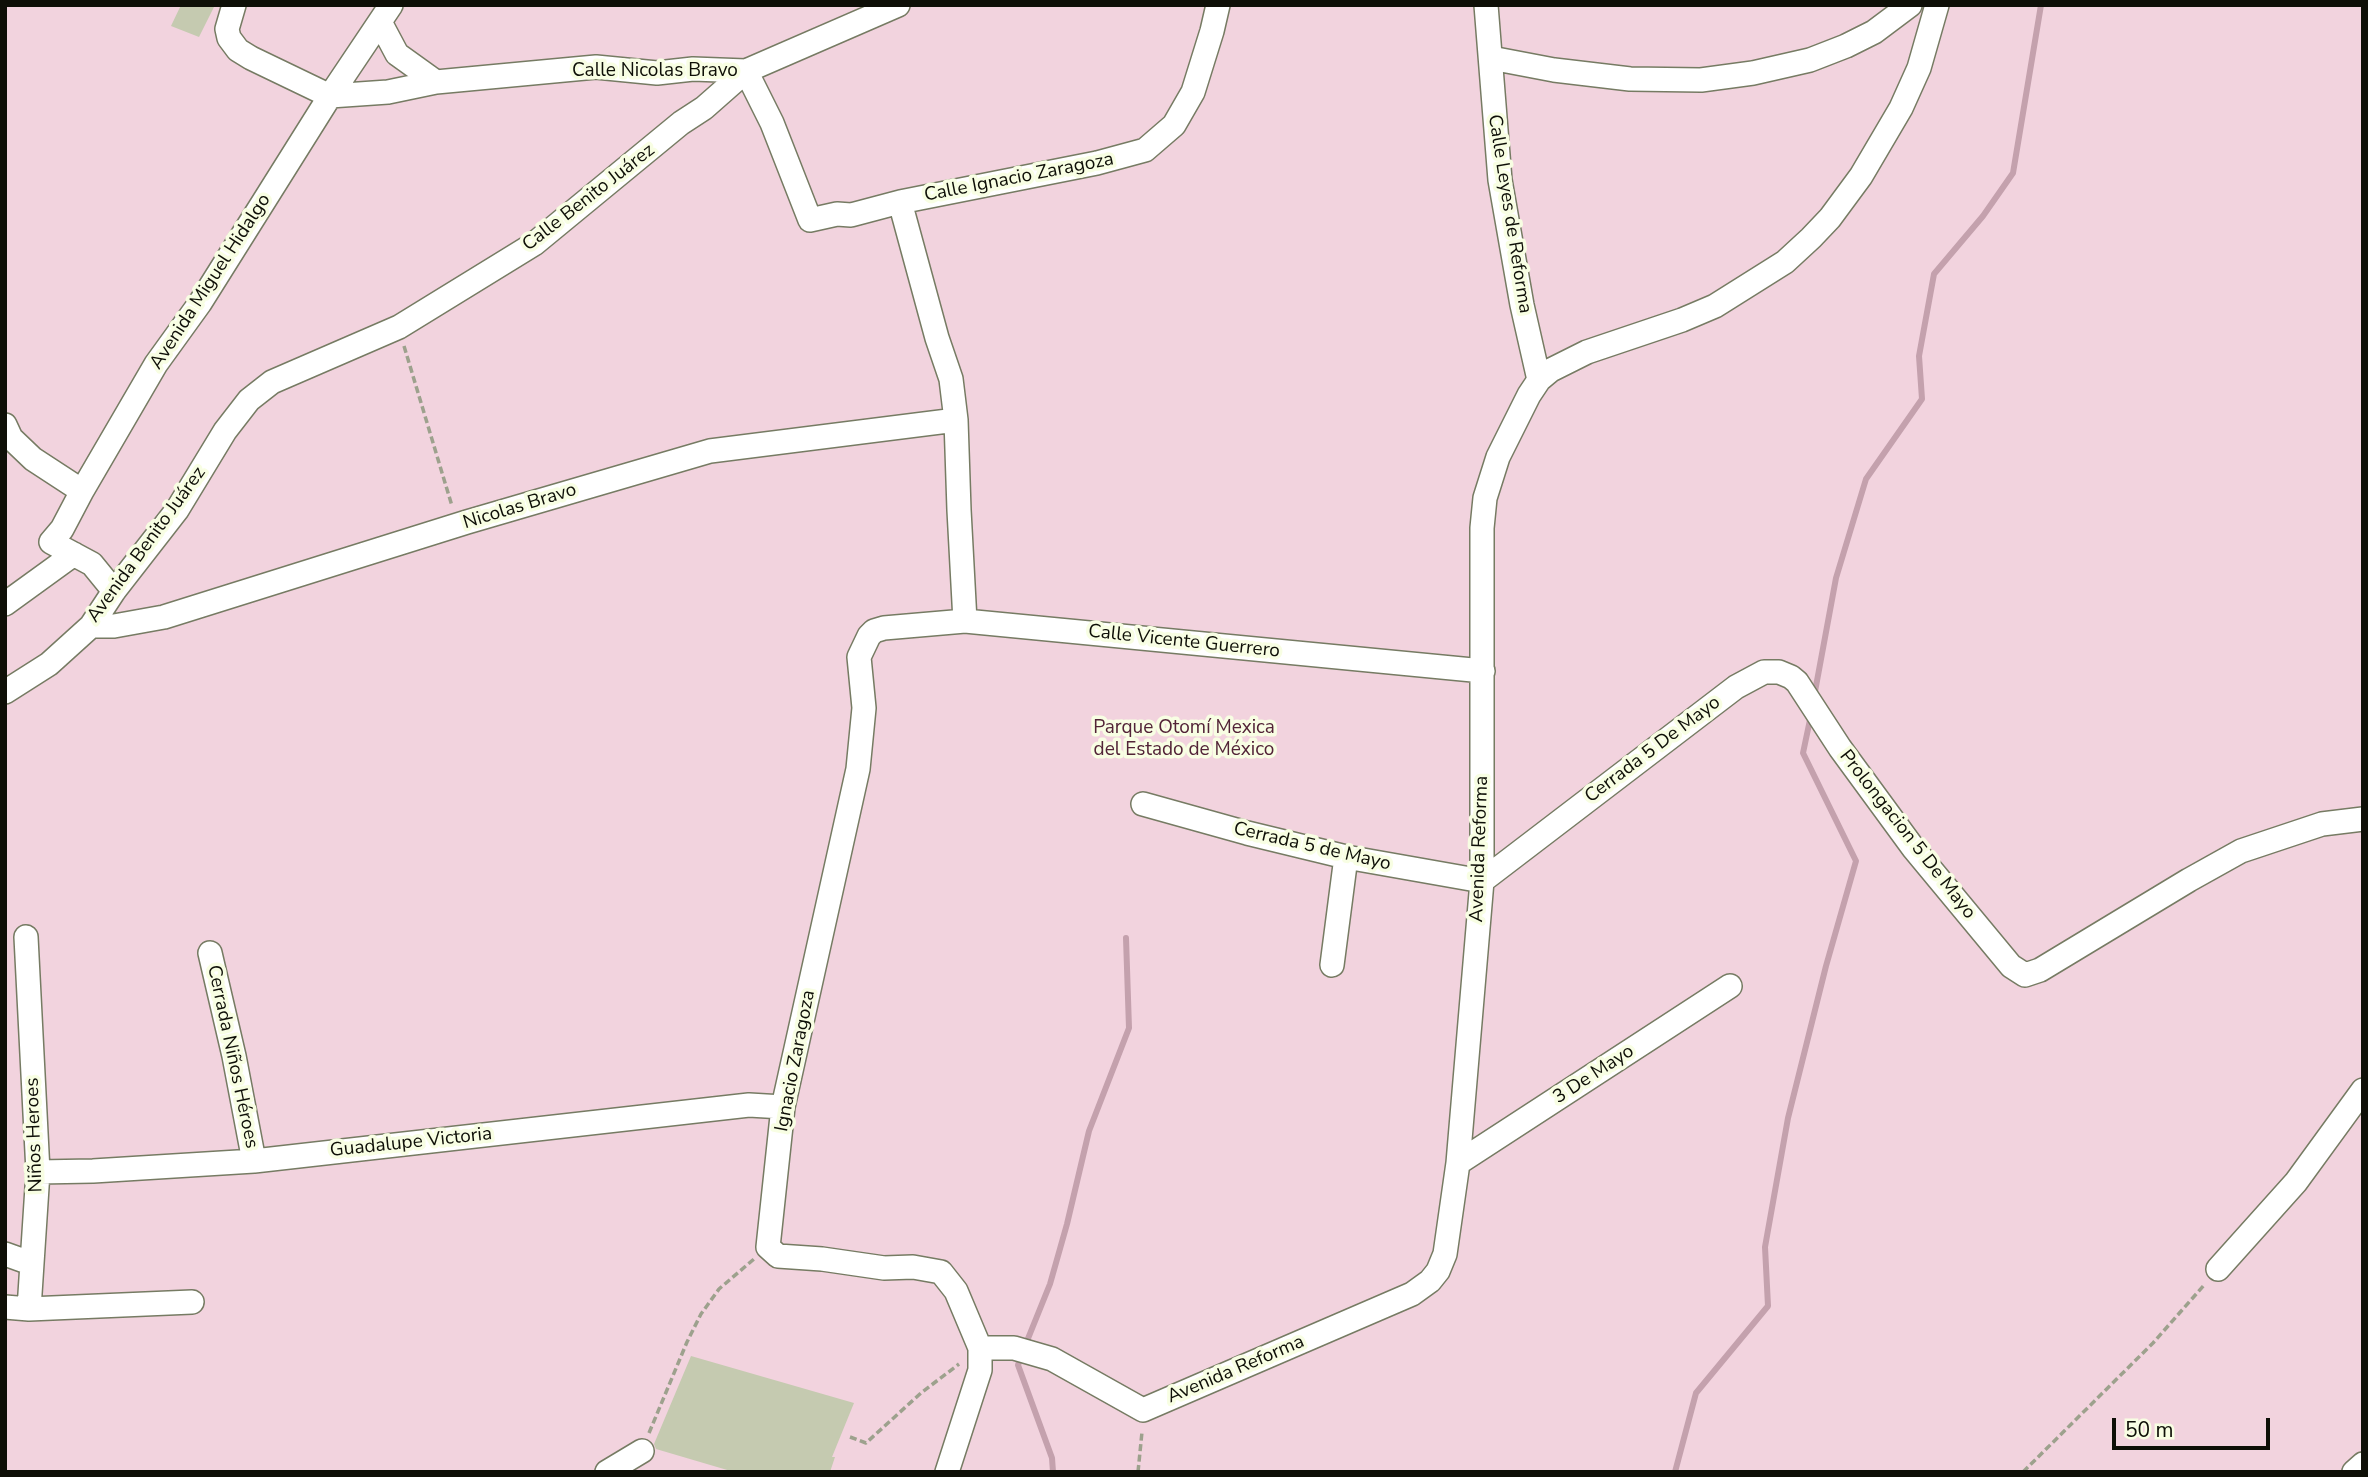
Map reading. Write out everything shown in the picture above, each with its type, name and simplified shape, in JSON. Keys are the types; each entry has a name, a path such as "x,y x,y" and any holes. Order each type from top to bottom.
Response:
{"street":[{"path":"234,5 227,29 229,38 238,50 330,96"},
{"name":"Calle Benito Juárez","path":"272,382 399,327 534,244 681,123 704,108 746,71 898,5"},
{"name":"Calle Ignacio Zaragoza","path":"965,621 956,421 951,379 937,338 900,202 1097,163 1145,150 1174,125 1193,92 1218,5"},
{"name":"Calle Leyes de Reforma","path":"1486,5 1500,180 1522,305 1539,380"},
{"path":"1491,58 1555,70 1630,79 1714,78 1753,73 1822,55 1874,32 1910,5"},
{"name":"Avenida Reforma","path":"980,1348 1014,1348 1052,1359 1143,1410 1412,1294 1430,1281 1438,1271 1445,1254 1458,1163 1482,881 1482,528 1485,498 1498,457 1539,380 1551,370 1587,352 1715,306 1785,261 1811,238 1830,218 1861,176 1896,118 1919,68 1937,5"},
{"path":"386,14 397,54 436,82"},
{"name":"Avenida Miguel Hidalgo","path":"114,591 92,564 51,542 62,529 156,364 200,303 330,96 386,14"},
{"name":"Calle Nicolas Bravo","path":"330,96 388,92 436,82 596,67 657,73 693,69 746,71 772,123 810,220 837,214 850,215 900,202"},
{"name":"Avenida Benito Juárez","path":"5,692 49,664 91,626 114,591 177,510 225,431 248,400 272,382"},
{"name":"Nicolas Bravo","path":"91,626 114,626 164,617 457,525 710,451 956,421"},
{"path":"5,425 11,438 33,459 82,491"},
{"path":"5,604 74,554"},
{"name":"Calle Vicente Guerrero","path":"884,628 965,621 1483,671"},
{"name":"Ignacio Zaragoza","path":"768,1247 783,1107 858,769 864,708 859,657 869,636 884,628"},
{"name":"Cerrada 5 De Mayo","path":"1482,881 1736,687 1755,676 1772,671 1786,673 1797,682 1820,718"},
{"name":"Prolongacion 5 De Mayo","path":"1820,718 1914,849 2017,972 2029,974 2241,852 2322,824 2363,819"},
{"name":"Cerrada 5 de Mayo","path":"1143,804 1346,857 1482,881"},
{"path":"1332,965 1346,857"},
{"name":"Niños Heroes","path":"26,937 38,1172 29,1309"},
{"name":"Cerrada Niños Héroes","path":"210,953 234,1056 254,1161"},
{"name":"3 De Mayo","path":"1458,1163 1730,986"},
{"path":"2218,1269 2295,1182 2363,1090"},
{"name":"Guadalupe Victoria","path":"38,1172 254,1161 749,1105 783,1107"},
{"path":"768,1247 778,1256 884,1268 913,1267 942,1272 956,1291 980,1348 981,1370 947,1472"},
{"path":"5,1254 30,1262"},
{"path":"5,1307 29,1309 192,1302"},
{"path":"607,1472 642,1451"},
{"path":"2354,1472 2363,1464"}],"path":[{"path":"399,327 457,525"},
{"path":"642,1451 701,1314 719,1289 768,1247"},
{"path":"2023,1472 2153,1343 2218,1269"},
{"path":"850,1437 866,1443 921,1394 980,1348"},
{"path":"1139,1472 1143,1410"}],"green space":[{"name":"Parque Otomí Mexica del Estado de México","path":"5,5 2363,5 2363,1472 5,1472"}],"building":[{"path":"181,5 215,5 199,37 171,26"},
{"path":"691,1356 854,1403 832,1457 835,1457 830,1472 734,1472 656,1449 654,1444"}],"waterway":[{"path":"1814,697 1836,578 1866,479 1922,399 1919,356 1934,274 1983,216 2013,173 2041,5"},
{"path":"1675,1472 1696,1393 1768,1306 1765,1247 1788,1118 1826,966 1856,861 1803,753 1811,715"},
{"path":"1025,1346 1050,1284 1089,1131 1129,1028 1126,938"},
{"path":"1021,1356 1018,1365 1052,1458 1053,1472"}]}
